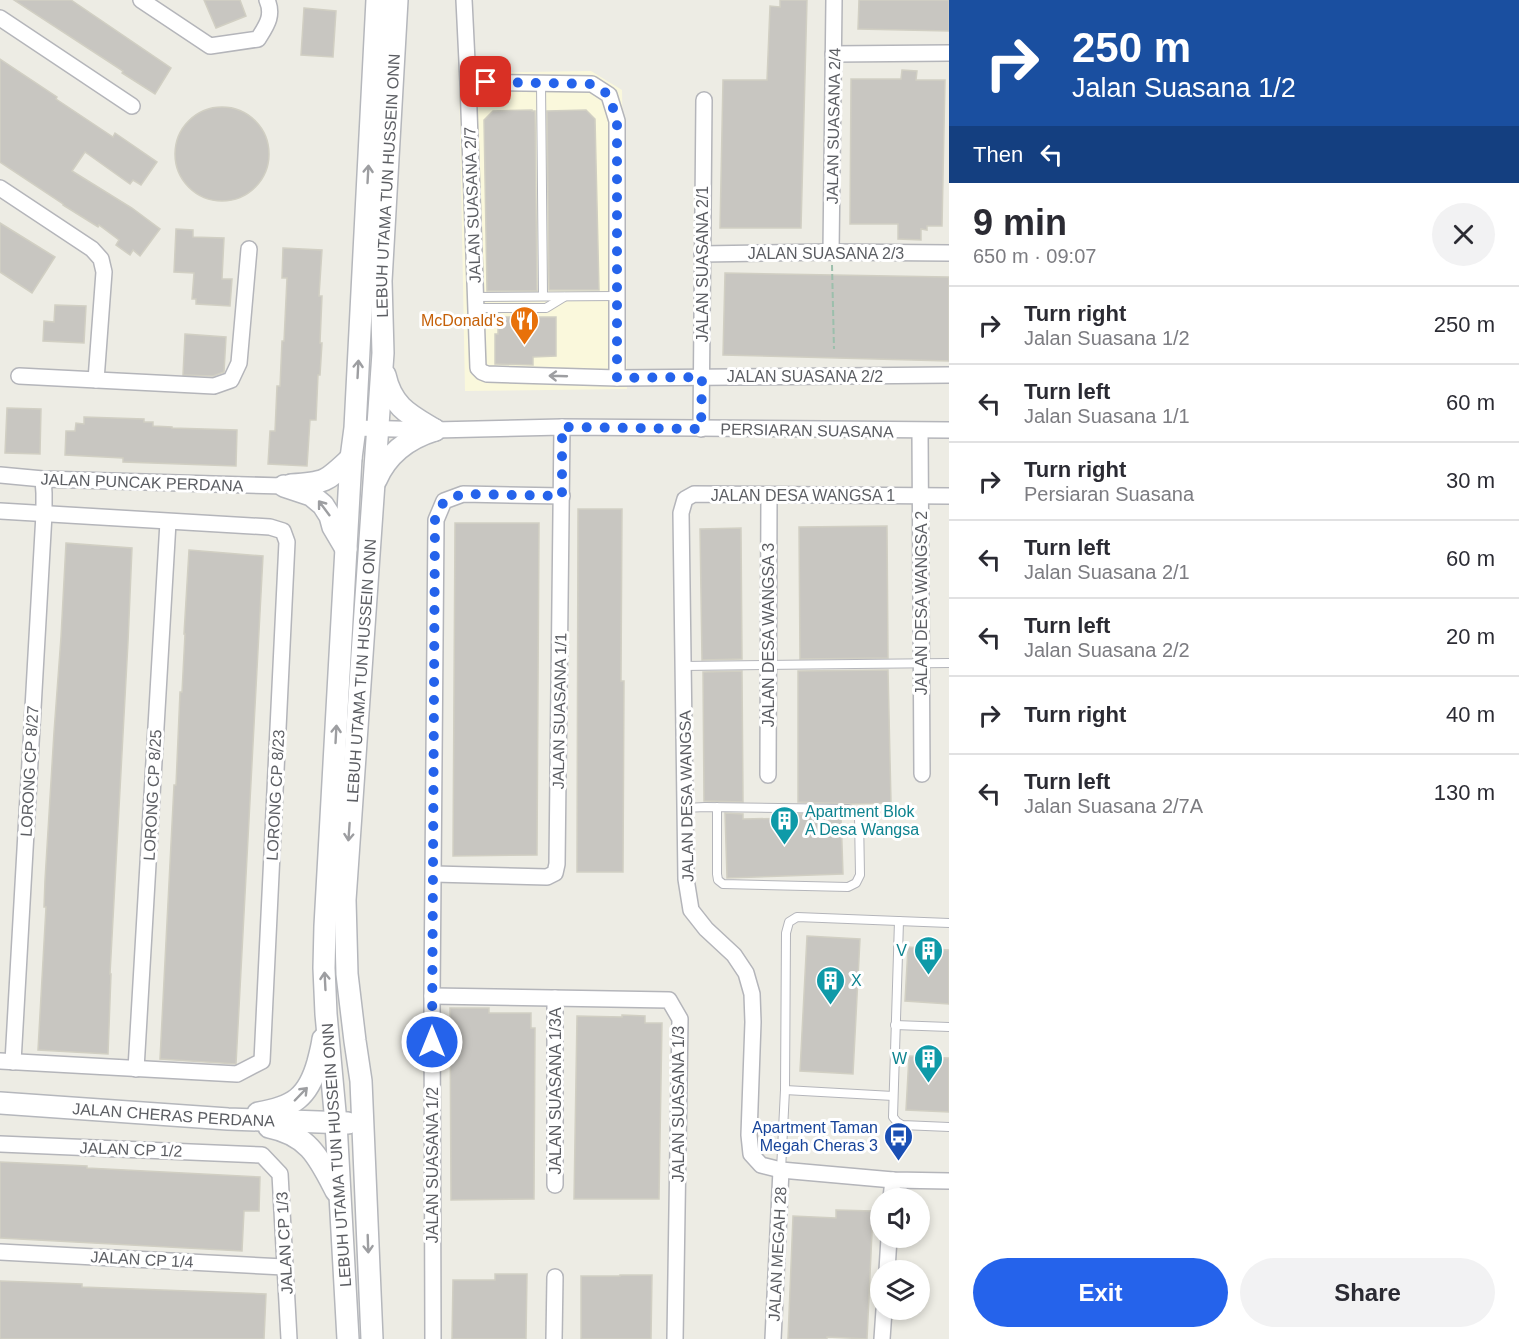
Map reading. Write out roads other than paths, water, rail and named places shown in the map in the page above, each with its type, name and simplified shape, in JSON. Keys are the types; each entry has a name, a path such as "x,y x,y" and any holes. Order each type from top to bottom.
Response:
{"main road":[{"name":"LEBUH UTAMA TUN HUSSEIN ONN","path":"348,1339 341,1200 342,1123 326,1014 324,968 377,0"},
{"name":"LEBUH UTAMA TUN HUSSEIN ONN","path":"372,1339 361,1081 347,974 345,900 383,352 381,281 397,0"},
{"path":"382,365 386,384 393,399 409,414 435,430"},
{"path":"373,487 384,465 401,447 435,430"},
{"path":"284,486 318,484 331,477 351,458"},
{"path":"284,486 311,495 323,505 346,549"},
{"path":"228,1119 278,1110 304,1093 314,1078 322,1046 326,1014"},
{"path":"355,1041 351,1050 356,1103 354,1113 342,1123 354,1128 357,1137 360,1189 367,1216"},
{"name":"JALAN CHERAS PERDANA","path":"0,1103 228,1119 342,1123"},
{"path":"228,1119 275,1128 293,1135 310,1146 341,1200"}],"street":[{"path":"141,0 210,46 258,39 269,22 267,0"},
{"name":"JALAN SUASANA 2/7","path":"464,0 478,368 482,372"},
{"name":"JALAN SUASANA 2/4","path":"831,252 834,0"},
{"path":"0,18 132,106"},
{"path":"833,54 949,54"},
{"path":"468,82 592,84 609,95 617,121 617,378"},
{"name":"JALAN SUASANA 2/1","path":"701,429 704,100"},
{"path":"0,188 92,249 101,259 104,272 96,380"},
{"path":"19,376 214,386 231,380 239,363 249,249"},
{"name":"JALAN SUASANA 2/3","path":"702,254 949,253"},
{"name":"JALAN SUASANA 2/2","path":"482,372 617,378 949,375"},
{"name":"JALAN SUASANA 1/1","path":"434,874 547,876 555,873 557,864 562,427"},
{"name":"PERSIARAN SUASANA","path":"355,428 949,430"},
{"name":"JALAN DESA WANGSA 2","path":"920,431 922,774"},
{"name":"JALAN PUNCAK PERDANA","path":"0,475 43,479 284,486"},
{"name":"LORONG CP 8/27","path":"7,1062 44,514 43,479"},
{"name":"JALAN SUASANA 1/2","path":"433,1339 432,996 435,520 444,501 463,494 562,496"},
{"name":"JALAN DESA WANGSA 1","path":"694,494 949,496"},
{"name":"JALAN DESA WANGSA","path":"694,494 685,499 681,513 686,879 691,910 706,929 734,955 746,973 752,994 749,1135 751,1154 761,1165 781,1170 892,1180 949,1180"},
{"name":"JALAN DESA WANGSA 3","path":"768,775 769,496"},
{"path":"0,511 168,522"},
{"name":"LORONG CP 8/23","path":"136,1069 237,1074 262,1061 287,542 283,531 270,527 168,522"},
{"name":"LORONG CP 8/25","path":"136,1069 168,522"},
{"name":"JALAN SUASANA 1/3","path":"432,996 669,1000 680,1019 675,1339"},
{"name":"JALAN SUASANA 1/3A","path":"555,998 555,1185"},
{"path":"7,1062 136,1069"},
{"name":"JALAN CP 1/2","path":"0,1144 262,1155"},
{"name":"JALAN CP 1/3","path":"262,1155 280,1174 290,1339"},
{"name":"JALAN MEGAH 28","path":"773,1339 781,1170"},
{"path":"892,1180 892,1188"},
{"name":"JALAN CP 1/4","path":"0,1252 284,1267"},
{"path":"554,1339 555,1277"},
{"path":"882,1339 883,1320"}],"lane":[{"path":"541,83 543,296"},
{"path":"475,302 543,296 617,296"},
{"path":"475,302 546,308 566,296"},
{"path":"683,666 949,663"},
{"path":"685,808 717,807 848,808 855,811 859,817 860,875 856,883 848,887 723,884 718,880 717,874 717,807"},
{"path":"781,1170 785,1090 786,933 789,922 797,917 949,923"},
{"path":"899,921 893,1117 902,1125 949,1127"},
{"path":"895,1025 949,1027"},
{"path":"785,1090 893,1095"}],"place":[{"name":"McDonald's","path":"525,346"},
{"name":"Apartment Blok A Desa Wangsa","path":"784,846"},
{"name":"V","path":"928,976"},
{"name":"X","path":"830,1006"},
{"name":"W","path":"928,1084"},
{"name":"Apartment Taman Megah Cheras 3","path":"899,1162"}]}
